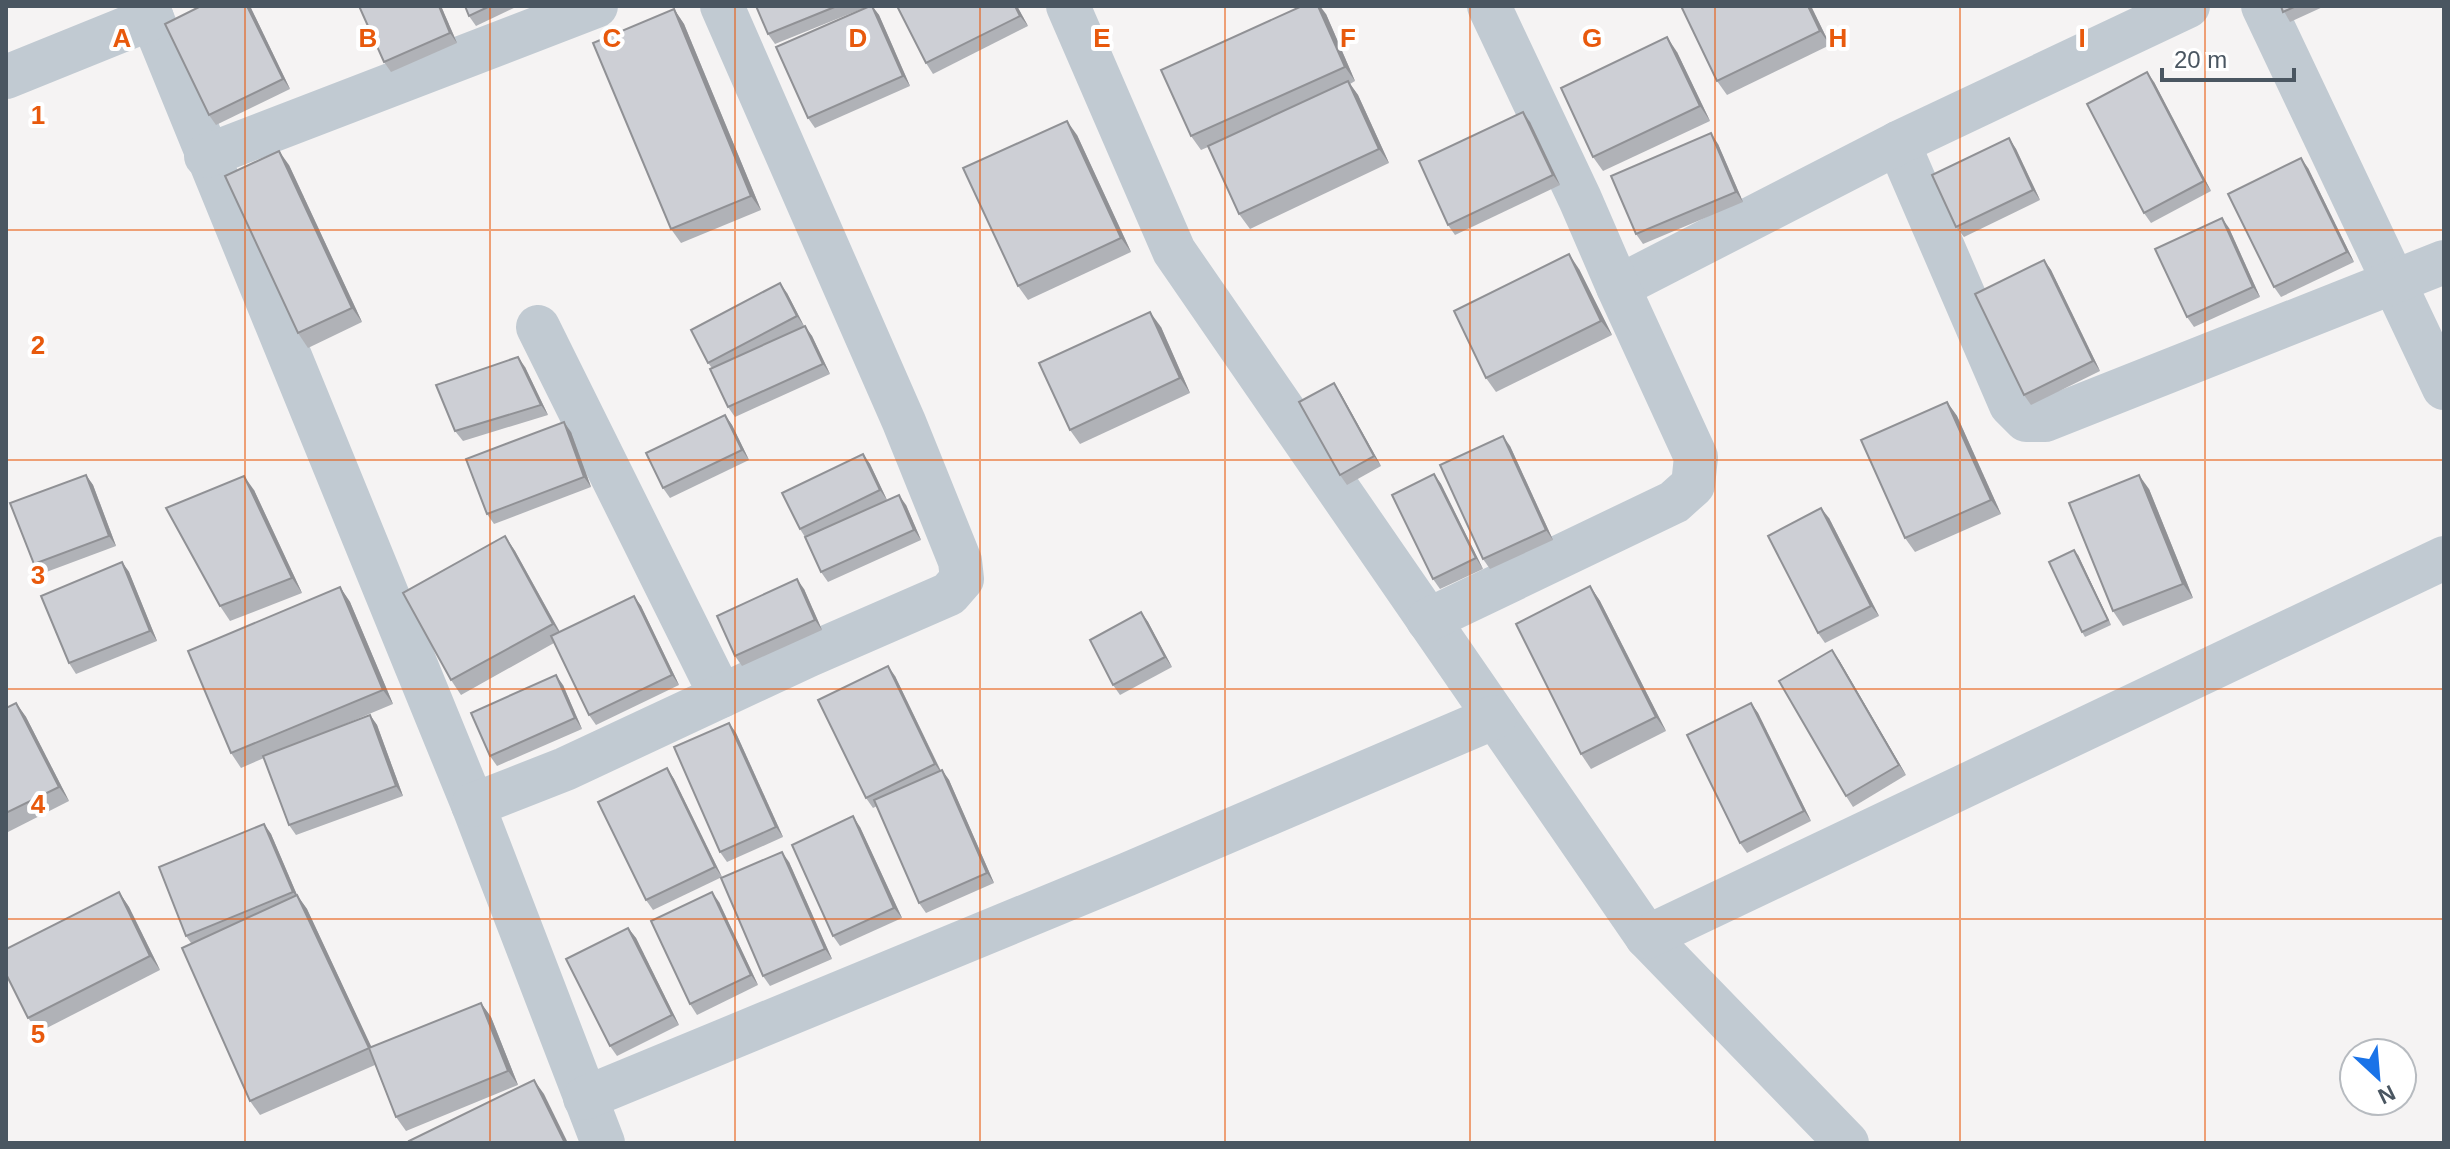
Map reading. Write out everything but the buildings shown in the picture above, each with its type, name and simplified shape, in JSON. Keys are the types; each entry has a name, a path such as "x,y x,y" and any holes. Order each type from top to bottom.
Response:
{"street":[{"path":"206,156 596,6"},
{"path":"473,805 565,769 949,594 962,579 960,561 904,422 722,6"},
{"path":"1068,6 1174,251 1647,937 1847,1143"},
{"path":"1428,620 1674,502 1693,485 1696,457 1489,6"},
{"path":"1618,287 1898,143 2188,6"},
{"path":"2263,6 2444,388"},
{"path":"6,77 149,12 473,805 603,1143"},
{"path":"1898,143 2011,405 2026,420 2045,420 2444,262"},
{"path":"538,327 721,696"},
{"path":"1647,937 2444,558"},
{"path":"585,1098 1113,880 1495,717"}]}
